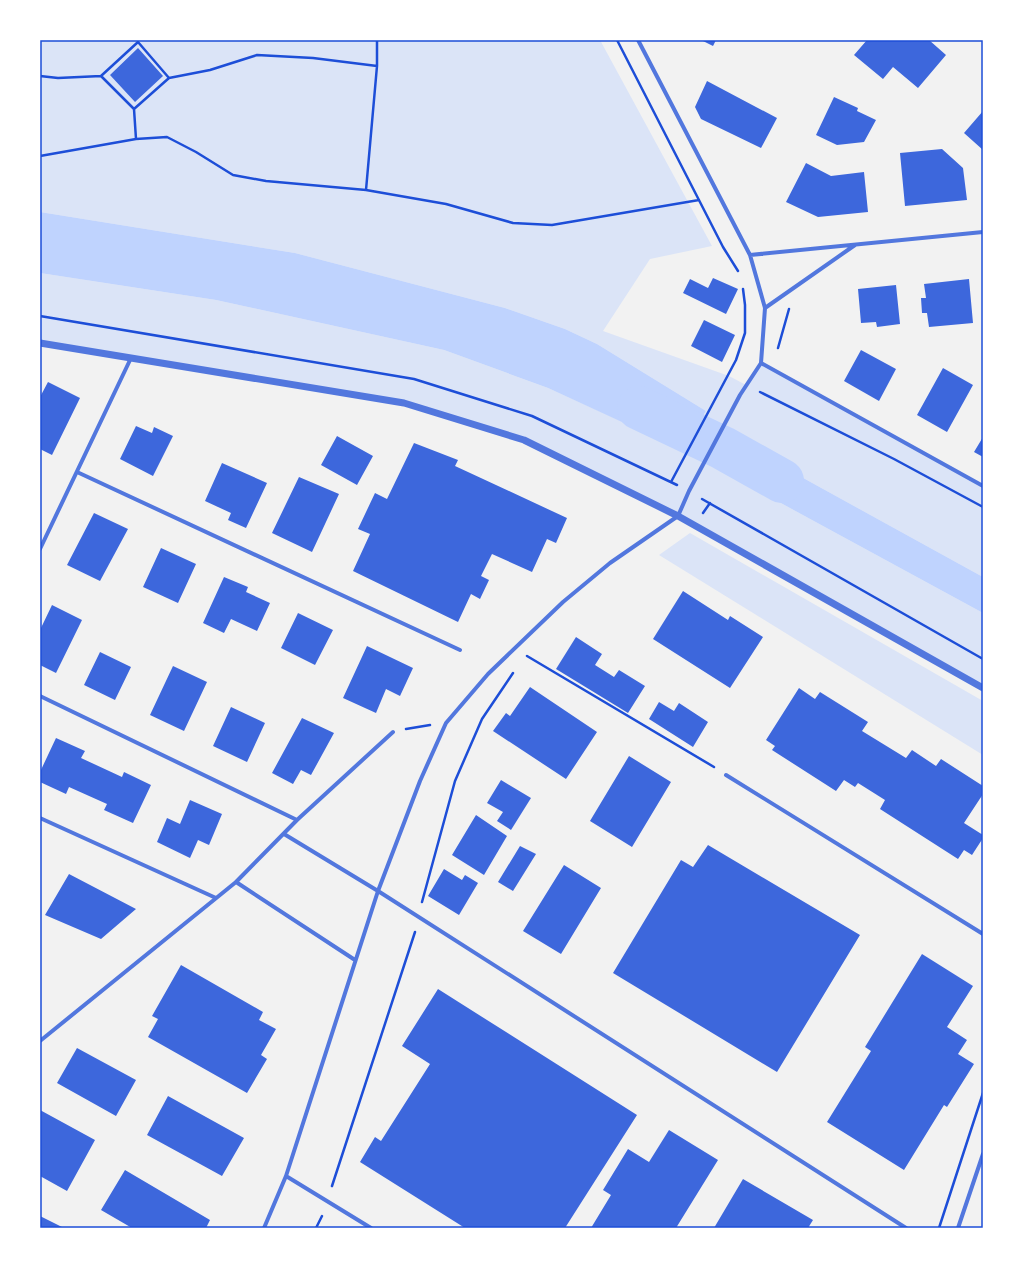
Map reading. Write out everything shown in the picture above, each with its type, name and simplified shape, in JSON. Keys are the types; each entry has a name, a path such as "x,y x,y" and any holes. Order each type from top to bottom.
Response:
{"street":[{"path":"264,1228 286,1176 378,891 420,781 446,723 488,674 587,582 678,516 689,491 740,395 761,364 765,308 750,254 638,40"},
{"path":"750,254 983,232"},
{"path":"765,308 855,245"},
{"path":"40,343 404,403 524,440 695,525 983,688"},
{"path":"40,549 132,358"},
{"path":"761,364 983,486"},
{"path":"77,472 460,650"},
{"path":"40,696 297,820"},
{"path":"40,1041 236,882 297,820 393,732"},
{"path":"726,775 983,934"},
{"path":"40,818 216,898"},
{"path":"284,834 378,891 906,1228"},
{"path":"236,882 355,960"},
{"path":"958,1228 983,1154"},
{"path":"286,1176 371,1228"}],"path":[{"path":"366,190 377,66 377,40"},
{"path":"617,40 723,247 741,276"},
{"path":"40,76 58,78 101,76 138,41 169,78"},
{"path":"134,109 169,78 210,70 257,55 313,58 377,66"},
{"path":"101,76 134,109 136,139"},
{"path":"40,156 136,139 167,137 196,152 233,175 266,181 366,190 446,204 513,223 552,225 699,200"},
{"path":"671,482 729,376 744,333 745,306 742,283"},
{"path":"791,301 783,335 770,369 758,391 894,459 983,507"},
{"path":"695,525 710,503"},
{"path":"515,648 726,775"},
{"path":"522,661 532,651"},
{"path":"316,1228 327,1201 366,1087 411,946 455,781 482,719 516,667"},
{"path":"393,732 419,726 446,723"},
{"path":"939,1228 983,1093"}],"shaded area":[{"path":"40,40 600,40 712,246 650,259 603,331 729,376 746,385 761,363 983,486 983,577 736,441 720,470 983,613 983,688 678,516 524,440 404,403 40,344 40,273 216,300 444,350 548,388 685,450 706,411 597,344 565,329 505,308 295,253 40,212"},
{"path":"690,533 983,701 983,755 659,555"}],"water":[{"path":"40,212 295,253 505,308 565,329 597,344 706,411 685,451 548,388 444,350 216,300 40,273"},
{"path":"736,441 983,577 983,613 720,470"}],"pier":[{"path":"707,409 687,452 684,452 685,451"},
{"path":"734,439 737,439 719,471 718,469"}],"building":[{"path":"701,40 716,40 713,46"},
{"path":"867,40 929,40 946,55 918,88 893,67 883,79 854,55"},
{"path":"138,48 163,76 135,102 110,75"},
{"path":"707,81 777,118 761,148 701,119 695,107"},
{"path":"834,97 858,108 857,111 876,120 864,142 837,145 816,135"},
{"path":"983,111 983,150 964,133"},
{"path":"942,149 963,168 967,200 905,206 900,153"},
{"path":"806,163 831,176 864,172 868,212 818,217 786,202"},
{"path":"713,278 738,289 726,314 683,293 690,279 708,288"},
{"path":"969,279 973,323 929,327 927,313 922,313 921,298 926,298 924,284"},
{"path":"896,285 900,324 877,327 876,322 861,323 858,289"},
{"path":"704,320 735,335 722,362 691,346"},
{"path":"861,350 896,369 879,401 844,381"},
{"path":"943,368 973,385 947,432 917,415"},
{"path":"48,382 80,398 52,455 40,449 40,397"},
{"path":"136,426 152,433 154,427 173,436 153,476 120,459"},
{"path":"337,436 373,456 357,485 321,465"},
{"path":"983,437 983,457 974,452"},
{"path":"414,443 458,460 455,466 567,518 556,543 547,539 532,572 492,554 481,576 489,580 480,599 471,594 458,622 353,571 370,534 358,529 375,493 387,499"},
{"path":"222,463 267,483 246,528 228,520 231,513 205,501"},
{"path":"299,477 339,494 312,552 272,533"},
{"path":"94,513 128,529 100,581 67,565"},
{"path":"161,548 196,564 178,603 143,587"},
{"path":"224,577 248,587 246,592 270,603 257,631 231,619 224,633 203,623"},
{"path":"683,591 728,620 730,616 763,637 730,688 653,639"},
{"path":"52,605 82,620 56,673 40,665 40,630"},
{"path":"298,613 333,630 315,665 281,648"},
{"path":"576,637 602,654 595,665 614,677 619,670 645,686 628,713 556,669"},
{"path":"367,646 413,668 400,696 386,689 376,713 343,698"},
{"path":"100,652 131,667 115,700 84,685"},
{"path":"173,666 207,682 184,731 150,715"},
{"path":"530,687 597,732 566,779 493,731 506,713 510,716"},
{"path":"799,688 815,699 820,692 868,722 862,731 906,758 912,750 936,766 941,759 983,786 983,794 964,823 983,835 983,838 972,855 964,850 958,859 880,809 885,800 858,783 855,787 844,780 836,791 772,750 775,746 766,740"},
{"path":"659,702 674,711 679,703 708,722 693,747 649,719"},
{"path":"231,707 265,723 247,762 213,746"},
{"path":"302,718 334,733 311,775 301,770 293,784 272,773"},
{"path":"56,738 85,751 81,758 122,777 124,772 151,785 133,823 104,810 107,804 69,787 66,794 40,782 40,772"},
{"path":"629,756 671,782 632,847 590,821"},
{"path":"501,780 531,798 511,830 497,821 503,812 487,803"},
{"path":"190,800 222,814 209,845 198,840 190,858 157,842 167,818 180,824"},
{"path":"476,815 507,836 484,875 452,855"},
{"path":"708,845 860,935 777,1072 613,973 681,860 693,867"},
{"path":"520,846 536,854 513,891 498,882"},
{"path":"564,865 601,888 561,954 523,931"},
{"path":"444,869 462,880 465,875 478,883 459,915 428,896"},
{"path":"69,874 136,909 101,939 45,915"},
{"path":"922,954 973,986 947,1027 967,1040 958,1054 974,1064 947,1107 944,1105 904,1170 827,1122 871,1051 865,1047"},
{"path":"181,965 263,1012 259,1020 276,1029 261,1055 267,1059 247,1093 148,1037 158,1019 152,1016"},
{"path":"438,989 637,1115 565,1228 465,1228 360,1162 375,1137 381,1141 430,1064 402,1046"},
{"path":"77,1048 136,1080 116,1116 57,1083"},
{"path":"168,1096 244,1138 222,1176 147,1135"},
{"path":"40,1110 95,1140 67,1191 40,1176"},
{"path":"669,1130 718,1160 676,1228 591,1228 611,1195 603,1190 628,1149 649,1162"},
{"path":"125,1170 210,1220 206,1228 132,1228 101,1210"},
{"path":"743,1179 813,1220 808,1228 714,1228"},
{"path":"40,1216 64,1228 40,1228"}],"waterway":[{"path":"639,408 723,448 782,481"}]}
